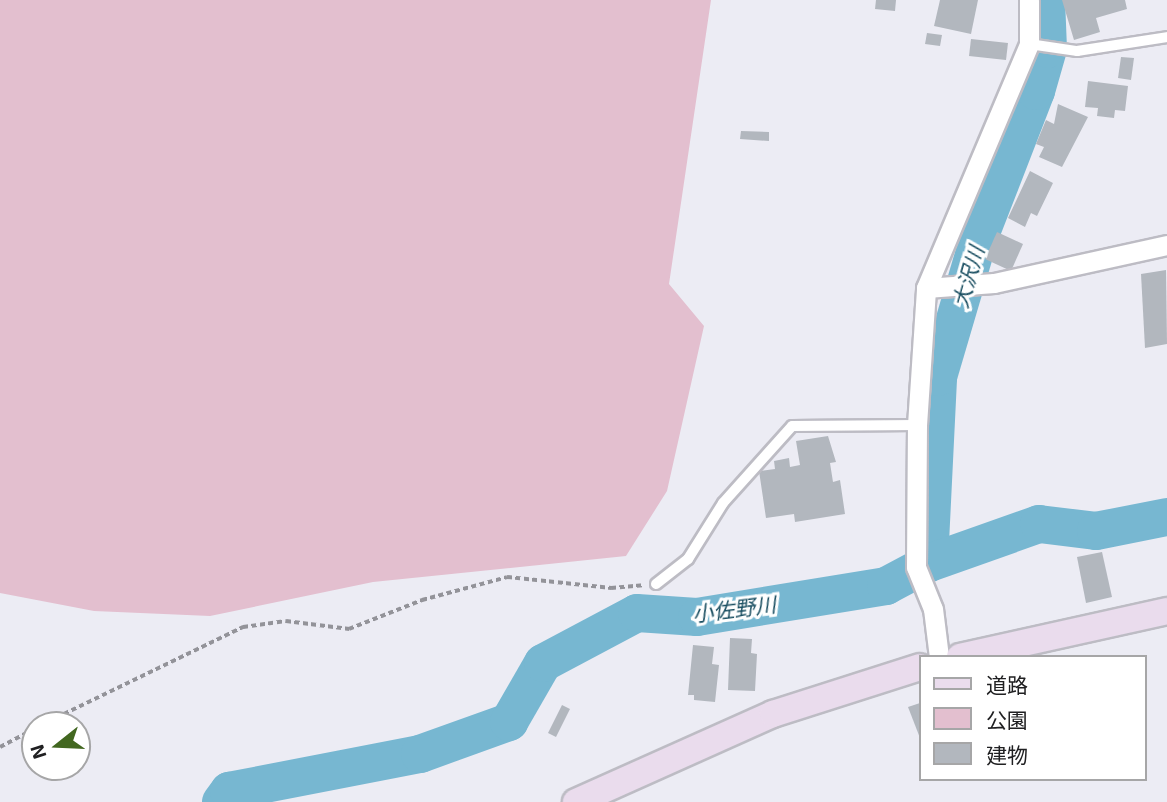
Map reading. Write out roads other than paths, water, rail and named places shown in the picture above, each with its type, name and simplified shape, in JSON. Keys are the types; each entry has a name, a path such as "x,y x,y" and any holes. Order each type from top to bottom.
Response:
{"street":[{"path":"939,655 933,609 916,567 917,425 926,288 1029,44 1029,0"},
{"path":"926,288 948,290 994,283 1167,245"},
{"path":"969,655 1167,611"},
{"path":"576,802 773,714 918,668"}],"lane":[{"path":"1029,44 1077,51 1167,37"},
{"path":"656,584 688,559 723,503 792,426 917,425"}],"waterway":[{"name":"大沢川","path":"929,563 938,377 979,238 1036,91 1048,49 1046,0"},
{"name":"小佐野川","path":"221,802 229,791 420,754 509,722 543,663 637,613 697,617 886,586 929,563 1039,524 1096,531 1167,517"}]}
